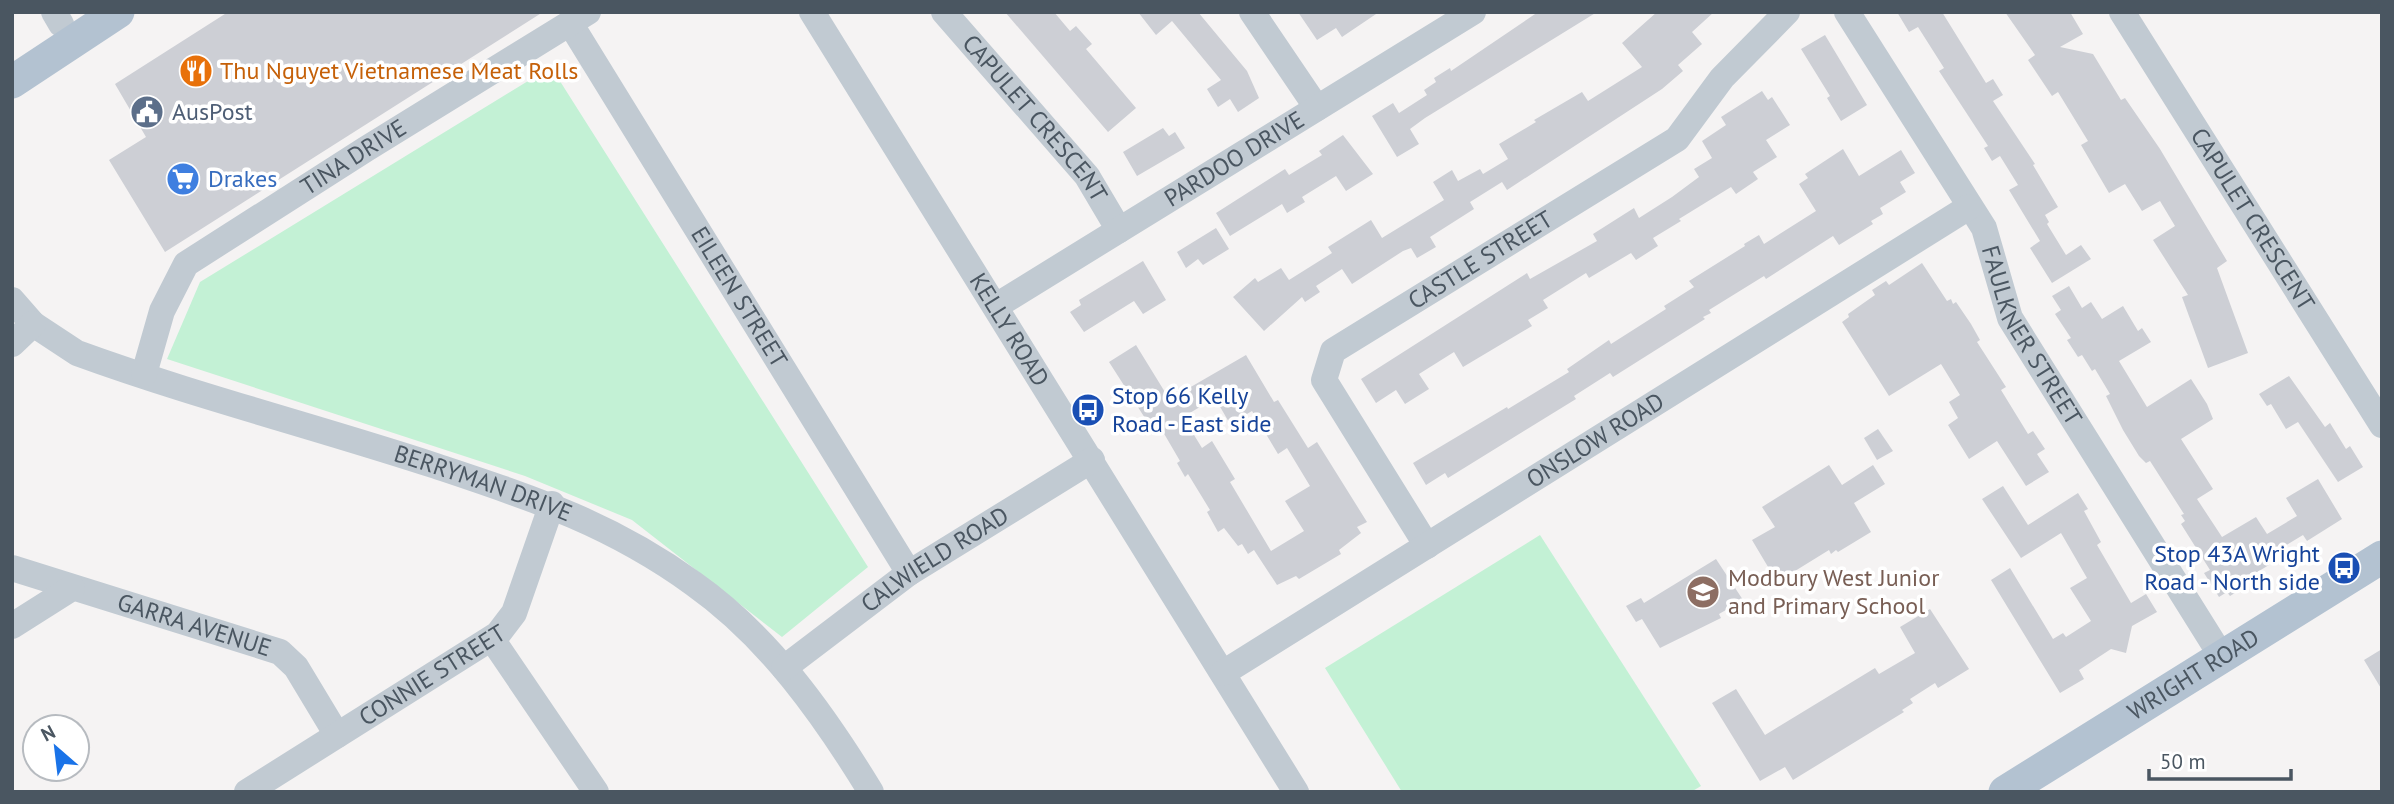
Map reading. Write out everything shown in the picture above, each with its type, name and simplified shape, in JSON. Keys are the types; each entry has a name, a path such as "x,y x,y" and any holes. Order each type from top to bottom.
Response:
{"main road":[{"path":"12,57 67,23 118,12"},
{"path":"12,82 67,23"},
{"name":"WRIGHT ROAD","path":"2005,792 2382,557"},
{"name":"WRIGHT ROAD","path":"2036,792 2268,646 2382,584"}],"street":[{"name":"KELLY ROAD","path":"812,12 1296,792"},
{"name":"CAPULET CRESCENT","path":"944,12 1087,176 1119,230"},
{"path":"1252,12 1317,108"},
{"name":"PARDOO DRIVE","path":"996,306 1473,12"},
{"name":"CASTLE STREET","path":"1427,546 1324,380 1333,351 1677,139 1722,78 1787,12"},
{"name":"FAULKNER STREET","path":"1847,12 1984,228 2010,318 2222,657"},
{"name":"CAPULET CRESCENT","path":"2122,12 2382,425"},
{"name":"TINA DRIVE","path":"144,374 167,300 187,264 579,18"},
{"name":"EILEEN STREET","path":"579,18 909,573"},
{"name":"ONSLOW ROAD","path":"1223,673 1969,208"},
{"name":"BERRYMAN DRIVE","path":"12,300 33,324 77,353 552,505 618,536 696,584 751,632 784,668 833,732 871,792"},
{"path":"12,344 33,324"},
{"name":"CALWIELD ROAD","path":"784,668 909,573 1092,460"},
{"name":"CONNIE STREET","path":"247,792 492,639 514,613 552,505"},
{"name":"GARRA AVENUE","path":"12,568 280,652 296,667 337,735"},
{"path":"12,625 72,588"},
{"path":"492,639 596,792"}],"green space":[{"path":"551,67 868,567 782,637 632,520 525,476 167,359 200,282"},
{"path":"1540,535 1701,786 1691,792 1402,792 1325,668"}],"building":[{"path":"228,12 543,12 165,252 109,160 146,137 115,84"},
{"path":"1005,12 1054,12 1070,31 1076,26 1092,44 1086,49 1136,108 1108,132"},
{"path":"1138,12 1198,12 1247,71 1259,98 1238,112 1230,99 1218,107 1207,89 1221,80 1172,21 1156,35"},
{"path":"1298,12 1379,12 1342,37 1336,28 1317,40"},
{"path":"1538,12 1597,12 1425,118 1410,129 1419,144 1397,157 1372,116 1393,103 1399,113 1427,95 1424,90 1436,82 1434,78 1450,68 1451,71"},
{"path":"1657,12 1714,12 1692,32 1702,44 1678,65 1683,71 1662,89 1507,190 1502,182 1470,202 1474,209 1430,237 1436,247 1417,258 1411,248 1403,251 1352,284 1342,269 1316,286 1320,292 1305,302 1302,297 1264,331 1233,297 1255,278 1258,282 1281,268 1289,280 1332,253 1328,247 1371,220 1382,238 1444,200 1433,182 1452,170 1458,181 1480,169 1483,174 1508,159 1499,144 1582,92 1588,101 1642,67 1622,43"},
{"path":"1897,12 1942,12 1986,83 1993,79 2003,95 1993,101 2035,164 2033,165 2058,207 2045,215 2049,222 2047,224 2066,255 2081,245 2091,259 2052,283 2030,248 2040,241 2009,190 2018,185 2000,156 1992,161 1984,148 1988,146 1939,71 1944,68 1918,27 1909,32"},
{"path":"2005,12 2070,12 2083,34 2060,47 2093,54 2121,100 2125,98 2160,149 2227,261 2217,268 2248,353 2208,368 2182,297 2188,295 2153,240 2175,226 2160,201 2142,211 2125,184 2109,193 2081,145 2088,141 2058,92 2052,96 2028,60 2035,55"},
{"path":"1825,35 1867,105 1841,121 1827,98 1830,96 1801,49"},
{"path":"1762,91 1768,100 1772,97 1790,125 1766,140 1777,157 1753,172 1758,179 1736,194 1731,187 1679,219 1681,221 1653,238 1658,246 1636,260 1631,253 1589,278 1586,273 1543,300 1548,308 1528,320 1532,326 1463,367 1454,352 1419,374 1429,389 1405,404 1396,390 1376,403 1361,379 1527,273 1530,279 1597,241 1593,234 1634,208 1639,218 1672,197 1699,177 1694,169 1712,158 1702,141 1726,125 1721,117"},
{"path":"1163,128 1169,136 1175,132 1185,148 1137,176 1123,152"},
{"path":"1343,135 1373,174 1346,191 1336,176 1302,197 1305,202 1287,213 1282,204 1230,236 1216,213 1285,169 1289,175 1322,155 1319,151"},
{"path":"1843,149 1859,176 1901,150 1915,173 1900,182 1906,192 1880,208 1883,214 1871,221 1873,224 1839,245 1833,236 1766,279 1764,276 1709,310 1711,313 1703,317 1705,319 1613,377 1610,373 1574,396 1576,399 1448,478 1445,473 1426,485 1413,463 1569,372 1567,369 1609,340 1611,344 1666,309 1664,306 1694,287 1689,281 1745,246 1744,244 1759,235 1764,244 1816,211 1799,184 1808,178 1805,174"},
{"path":"1216,228 1229,249 1203,265 1198,259 1186,268 1177,252"},
{"path":"1143,261 1166,300 1143,314 1134,301 1084,332 1070,312 1081,305 1079,300"},
{"path":"1922,263 1947,301 1951,299 1953,304 1956,302 1971,324 1980,340 1977,342 2006,387 2001,390 2028,434 2033,431 2045,449 2037,454 2049,472 2026,486 1997,441 1969,459 1948,425 1958,418 1949,402 1960,395 1941,364 1889,396 1842,322 1849,317 1848,314 1875,295 1872,290 1886,281 1889,285"},
{"path":"2069,286 2082,308 2091,302 2102,319 2123,306 2138,331 2142,328 2151,342 2119,361 2147,407 2191,379 2207,404 2213,419 2181,439 2213,489 2197,499 2222,537 2256,517 2267,534 2297,516 2286,498 2318,479 2342,519 2307,541 2303,535 2275,552 2279,559 2244,580 2248,585 2230,596 2227,592 2219,597 2204,573 2210,570 2181,524 2185,521 2181,515 2184,514 2150,461 2146,463 2139,456 2123,430 2106,396 2110,394 2095,369 2092,371 2082,355 2078,357 2067,340 2071,338 2055,314 2061,310 2052,296"},
{"path":"1136,345 1168,397 1246,355 1274,402 1278,400 1308,448 1317,442 1367,522 1357,527 1361,533 1339,550 1341,554 1299,579 1296,576 1277,585 1254,550 1248,554 1242,544 1238,546 1224,528 1218,532 1207,512 1210,510 1188,474 1185,477 1177,463 1180,461 1159,425 1152,429 1109,362","holes":["1215,398 1230,424 1252,411 1278,454 1287,448 1310,486 1285,501 1304,531 1271,551 1230,482 1235,479 1212,441 1202,448 1183,417"]},
{"path":"2289,376 2325,427 2330,423 2346,449 2350,446 2363,467 2338,482 2298,422 2286,429 2271,404 2267,406 2259,394"},
{"path":"1878,429 1893,451 1877,460 1864,438"},
{"path":"1829,465 1842,485 1873,465 1885,484 1854,503 1871,532 1838,552 1836,550 1831,554 1829,550 1777,582 1752,540 1775,527 1762,507"},
{"path":"2003,486 2028,525 2078,493 2088,509 2084,511 2101,542 2097,545 2131,603 2146,594 2157,612 2132,626 2126,653 2111,649 2079,670 2084,679 2060,693 1991,580 2010,568 2053,639 2063,633 2066,637 2091,621 2070,588 2087,578 2061,533 2021,558 1982,499"},
{"path":"1716,559 1743,600 1719,614 1721,618 1660,648 1642,619 1636,622 1626,606 1641,598 1644,603"},
{"path":"1930,609 1969,669 1938,688 1935,683 1910,699 1913,703 1902,710 1904,712 1793,780 1785,767 1760,781 1712,703 1736,689 1765,735 1875,668 1879,674 1915,653 1900,627"},
{"path":"2382,649 2382,690 2364,660"}],"place":[{"name":"Thu Nguyet Vietnamese Meat Rolls","path":"196,71"},
{"name":"AusPost","path":"147,112"},
{"name":"Drakes","path":"183,179"},
{"name":"Stop 66 Kelly Road - East side","path":"1088,410"},
{"name":"Stop 43A Wright Road - North side","path":"2344,568"},
{"name":"Modbury West Junior and Primary School","path":"1703,592"}]}
